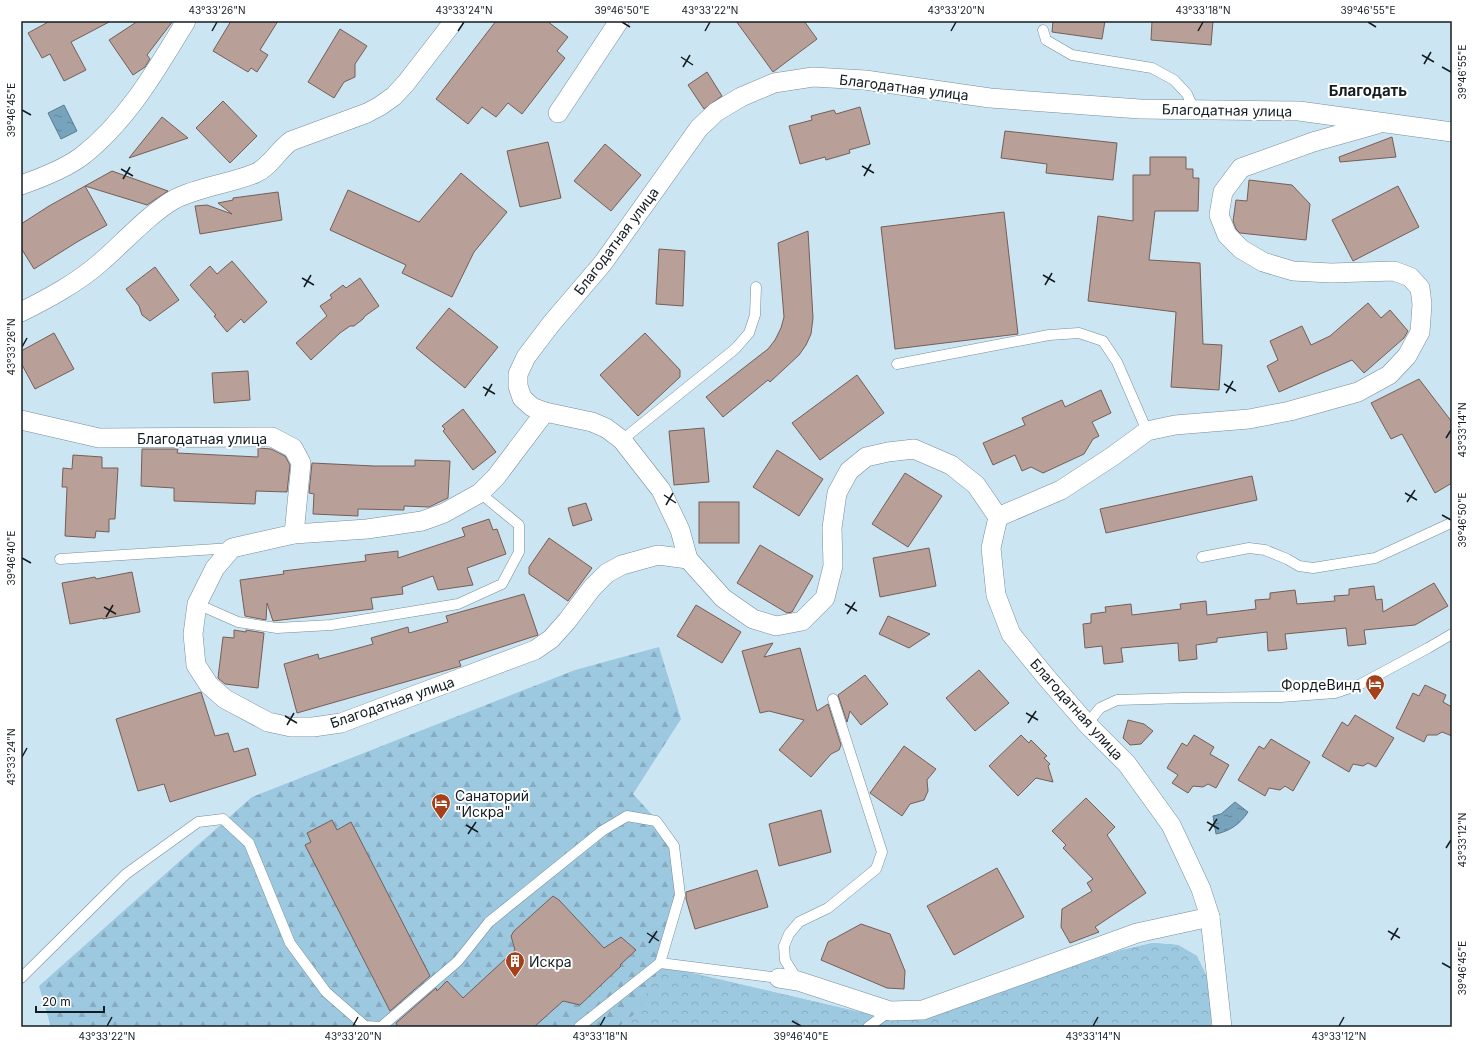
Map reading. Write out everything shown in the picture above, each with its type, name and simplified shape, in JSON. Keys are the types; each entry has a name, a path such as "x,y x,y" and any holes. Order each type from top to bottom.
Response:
{"street":[{"path":"21,185 46,176 81,157 114,127 159,66 186,21"},
{"path":"21,312 58,294 99,264 158,210 175,199 198,190 256,173 266,167 282,147 291,141 367,113 385,103 406,83 454,21"},
{"path":"558,113 619,21"},
{"name":"Благодатная улица","path":"1222,1027 1210,916 1201,889 1171,825 1127,764 1087,724 1011,634 996,595 991,548 998,517 976,485 952,465 914,449 888,452 866,457 849,471 837,493 832,528 833,566 825,598 802,621 776,626 753,619 723,598 688,559 680,530 661,490 622,440 606,428 592,422 545,412 532,407 522,398 518,386 518,374 526,357 551,324 603,263 699,128 716,112 741,96 774,83 813,77 865,80 990,98 1140,110 1299,111 1452,132"},
{"name":"Благодатная улица","path":"998,517 1062,490 1147,431 1175,426 1249,419 1290,411 1358,392 1389,375 1407,356 1420,332 1422,304 1420,288 1410,277 1394,271 1330,273 1293,271 1263,262 1241,249 1227,235 1219,215 1223,192 1241,168 1313,142 1384,122"},
{"path":"232,548 294,534 367,529 422,521 444,513 480,493 496,477 545,412"},
{"name":"Благодатная улица","path":"21,420 99,438 272,437 294,448 301,463 294,534"},
{"name":"Благодатная улица","path":"232,548 215,568 197,604 192,634 196,665 209,685 225,699 268,722 291,727 313,727 341,723 535,650 550,639 567,621 592,588 607,573 622,565 658,555 688,559"},
{"path":"779,978 798,981 890,1011 924,1010 1137,933 1210,916"}],"lane":[{"path":"1043,30 1046,40 1072,56 1152,68 1169,77 1174,80 1187,94 1194,110"},
{"path":"622,440 735,349 749,333 755,315 756,287"},
{"path":"897,364 1050,335 1079,333 1103,341 1114,357 1133,396 1147,431"},
{"path":"197,604 238,622 276,628 331,624 458,604 502,584 520,552 519,524 480,493"},
{"path":"1202,557 1249,548 1265,550 1287,559 1299,566 1313,568 1375,558 1451,523"},
{"path":"60,559 232,548"},
{"path":"1087,724 1100,708 1117,700 1281,698 1335,693 1359,685 1452,634"},
{"path":"798,981 786,960 784,946 789,934 799,922 828,908 876,869 882,852 833,699"},
{"path":"21,978 126,874 198,822 223,819 249,843 290,943 326,992 365,1026 381,1027 458,961 489,922 602,831 628,816 656,821 674,846 680,895 660,963 579,1027"},
{"path":"660,963 779,978"},
{"path":"868,1027 890,1011"}],"green space":[{"name":"Санаторий \"Искра\"","path":"659,647 681,719 633,794 678,843 682,890 662,966 885,1018 917,1020 1122,950 1153,943 1178,945 1197,956 1211,1027 51,1027 39,986 252,797 575,670"},
{"path":"1153,943 1178,945 1197,956 1211,985 1211,1027 618,1027 637,1012 661,966 885,1018 917,1020 1122,950"}],"water":[{"path":"64,105 77,131 61,139 48,113"},
{"path":"1235,802 1248,812 1242,820 1234,826 1226,831 1216,834 1213,816 1221,814"}],"building":[{"path":"50,21 111,21 71,42 86,70 64,81 50,54 42,58 28,33"},
{"path":"138,21 173,21 147,55 150,59 145,67 133,75 109,40"},
{"path":"231,21 278,21 260,50 268,55 257,72 251,68 248,72 213,51"},
{"path":"496,21 547,21 568,37 557,51 565,58 522,114 508,103 496,117 482,107 468,124 436,99"},
{"path":"736,21 804,21 817,39 773,72"},
{"path":"1053,21 1105,21 1102,39 1052,32"},
{"path":"1152,21 1213,21 1211,45 1151,40"},
{"path":"340,29 367,46 355,64 355,77 344,82 334,98 308,82"},
{"path":"707,72 722,96 704,109 688,85"},
{"path":"223,101 257,136 230,163 196,128"},
{"path":"860,107 870,144 849,150 850,153 826,160 825,157 800,164 789,126 812,120 811,116 834,110 836,114"},
{"path":"162,117 188,138 129,158"},
{"path":"1005,131 1117,143 1113,180 1046,173 1047,164 1001,158"},
{"path":"1392,137 1396,157 1340,162 1339,157"},
{"path":"548,142 561,198 520,207 507,151"},
{"path":"605,144 641,175 611,211 574,181"},
{"path":"1150,157 1186,157 1186,169 1193,169 1193,178 1199,178 1198,211 1155,211 1149,260 1200,263 1203,344 1222,345 1219,390 1171,387 1176,312 1088,301 1098,216 1133,221 1133,175 1150,175"},
{"path":"112,171 168,191 147,205 85,186"},
{"path":"461,173 507,212 474,252 452,297 402,273 406,265 330,230 348,190 419,222"},
{"path":"1249,180 1292,185 1310,204 1306,240 1240,233 1236,229 1233,221 1236,200 1247,201"},
{"path":"85,186 107,225 34,269 21,248 21,224"},
{"path":"1398,186 1419,227 1353,261 1332,220"},
{"path":"278,192 282,220 200,234 195,206 207,205 232,214 218,203 233,200 233,198"},
{"path":"1004,212 1018,334 895,349 881,227"},
{"path":"808,231 813,318 811,334 806,345 799,355 770,382 768,380 723,417 706,397 768,349 775,340 781,328 784,317 778,243"},
{"path":"659,249 685,251 683,306 656,304"},
{"path":"232,261 267,302 244,323 241,319 227,332 214,316 216,315 190,285 210,266 217,274"},
{"path":"155,267 179,300 150,321 142,315 139,306 126,289"},
{"path":"360,278 379,306 354,326 350,326 340,333 311,360 296,343 327,316 320,306 332,298 330,295 343,285 346,288"},
{"path":"1368,303 1381,318 1390,310 1408,331 1404,338 1364,373 1352,360 1279,392 1267,366 1278,360 1270,341 1302,326 1311,345 1330,336"},
{"path":"449,308 498,347 465,388 416,348"},
{"path":"54,333 74,369 35,389 21,363 21,351"},
{"path":"645,333 680,370 680,377 638,416 600,375"},
{"path":"248,371 250,400 214,403 212,373"},
{"path":"857,375 884,413 820,460 792,423"},
{"path":"1419,379 1452,422 1452,483 1435,493 1402,434 1391,439 1371,403"},
{"path":"1101,390 1111,413 1092,422 1099,436 1093,439 1084,454 1043,473 1031,467 1022,471 1015,455 993,465 983,443 1025,425 1022,418 1062,400 1065,407"},
{"path":"463,409 496,452 473,470 443,431 445,429 442,426"},
{"path":"704,428 709,482 674,485 669,431"},
{"path":"258,448 271,449 285,456 290,465 287,492 256,491 255,504 174,501 174,488 141,486 142,449 178,449 177,453 258,457"},
{"path":"777,450 823,479 799,516 753,487"},
{"path":"73,455 102,457 102,468 118,468 115,519 109,519 109,532 96,531 95,538 65,536 67,487 62,487 63,468 72,469"},
{"path":"415,460 450,461 448,498 429,507 404,506 404,510 358,509 358,516 313,514 314,494 309,493 312,463 415,466"},
{"path":"905,473 942,496 908,547 872,524"},
{"path":"1252,476 1257,500 1106,533 1100,509"},
{"path":"699,502 739,502 739,543 699,543"},
{"path":"586,503 592,520 573,526 568,508"},
{"path":"489,519 493,530 497,529 506,554 467,568 473,585 438,590 433,576 402,587 403,594 371,598 373,609 273,621 267,603 266,620 245,616 240,580 284,574 283,571 366,561 365,555 398,551 398,558 465,536 462,528"},
{"path":"549,538 592,568 568,601 529,574 529,567"},
{"path":"760,545 813,576 792,612 787,613 737,583"},
{"path":"929,548 936,586 880,597 873,558"},
{"path":"132,572 140,612 70,624 62,583 95,577 96,579"},
{"path":"1434,583 1448,606 1415,625 1364,630 1366,644 1348,646 1346,628 1285,634 1287,649 1268,651 1267,632 1217,638 1217,642 1196,645 1197,659 1179,661 1178,643 1121,648 1123,662 1104,664 1102,646 1085,648 1083,624 1091,623 1091,614 1106,612 1105,607 1131,604 1132,615 1181,609 1180,604 1206,601 1207,615 1256,609 1255,600 1270,599 1270,593 1295,590 1297,604 1335,601 1334,596 1349,595 1349,589 1374,586 1376,600 1382,599 1383,612"},
{"path":"524,594 538,635 459,661 461,666 297,713 284,664 318,654 319,659 373,644 371,638 408,627 409,633 448,622 446,616"},
{"path":"696,605 741,632 722,663 677,636"},
{"path":"888,616 930,634 909,648 879,634"},
{"path":"234,630 264,633 258,688 225,684 218,678 223,637 234,638"},
{"path":"773,643 764,657 800,648 817,711 828,704 841,745 839,750 831,754 811,777 779,750 804,720 769,711 760,713 742,651"},
{"path":"979,670 1009,703 975,731 946,698"},
{"path":"865,675 888,704 861,725 850,711 847,722 838,695"},
{"path":"1425,685 1446,695 1443,702 1452,707 1452,736 1442,732 1437,735 1427,735 1424,742 1396,728 1413,693 1419,696"},
{"path":"201,692 215,736 228,733 234,752 248,748 256,775 170,802 164,784 138,791 116,719"},
{"path":"1355,715 1394,738 1376,767 1368,763 1363,766 1353,764 1349,772 1322,756 1342,722 1348,726"},
{"path":"1128,720 1144,724 1153,731 1141,744 1130,745 1123,738"},
{"path":"1021,735 1029,743 1031,740 1047,756 1044,758 1050,764 1048,766 1053,782 1036,778 1018,796 989,766"},
{"path":"1194,735 1214,747 1210,754 1229,765 1216,788 1208,784 1203,787 1193,786 1188,793 1172,783 1178,775 1167,768 1182,743 1187,746"},
{"path":"1271,739 1310,762 1293,791 1285,786 1280,790 1269,788 1265,796 1238,780 1259,746 1264,749"},
{"path":"904,746 936,769 927,780 928,791 924,800 910,804 902,816 870,793"},
{"path":"1086,798 1115,827 1107,835 1146,893 1095,927 1099,932 1070,943 1061,927 1062,909 1092,891 1087,883 1093,879 1063,848 1066,845 1052,831"},
{"path":"821,810 831,852 779,866 769,824"},
{"path":"332,820 337,830 351,822 430,976 390,1011 305,845 311,842 307,833"},
{"path":"997,868 1024,917 954,955 927,906"},
{"path":"757,870 768,907 695,929 686,899 686,892"},
{"path":"553,896 559,900 604,948 621,937 636,950 580,1005 563,1001 534,1027 398,1027 396,1023 436,988 437,991 447,981 463,998 515,950 511,936 514,931"},
{"path":"861,924 890,934 905,971 904,989 887,988 821,960 828,942"}],"place":[{"name":"ФордеВинд","path":"1375,701"},
{"name":"Санаторий \"Искра\"","path":"441,820"},
{"name":"Искра","path":"515,978"}],"district":[{"name":"Благодать","path":"1368,90"}]}
